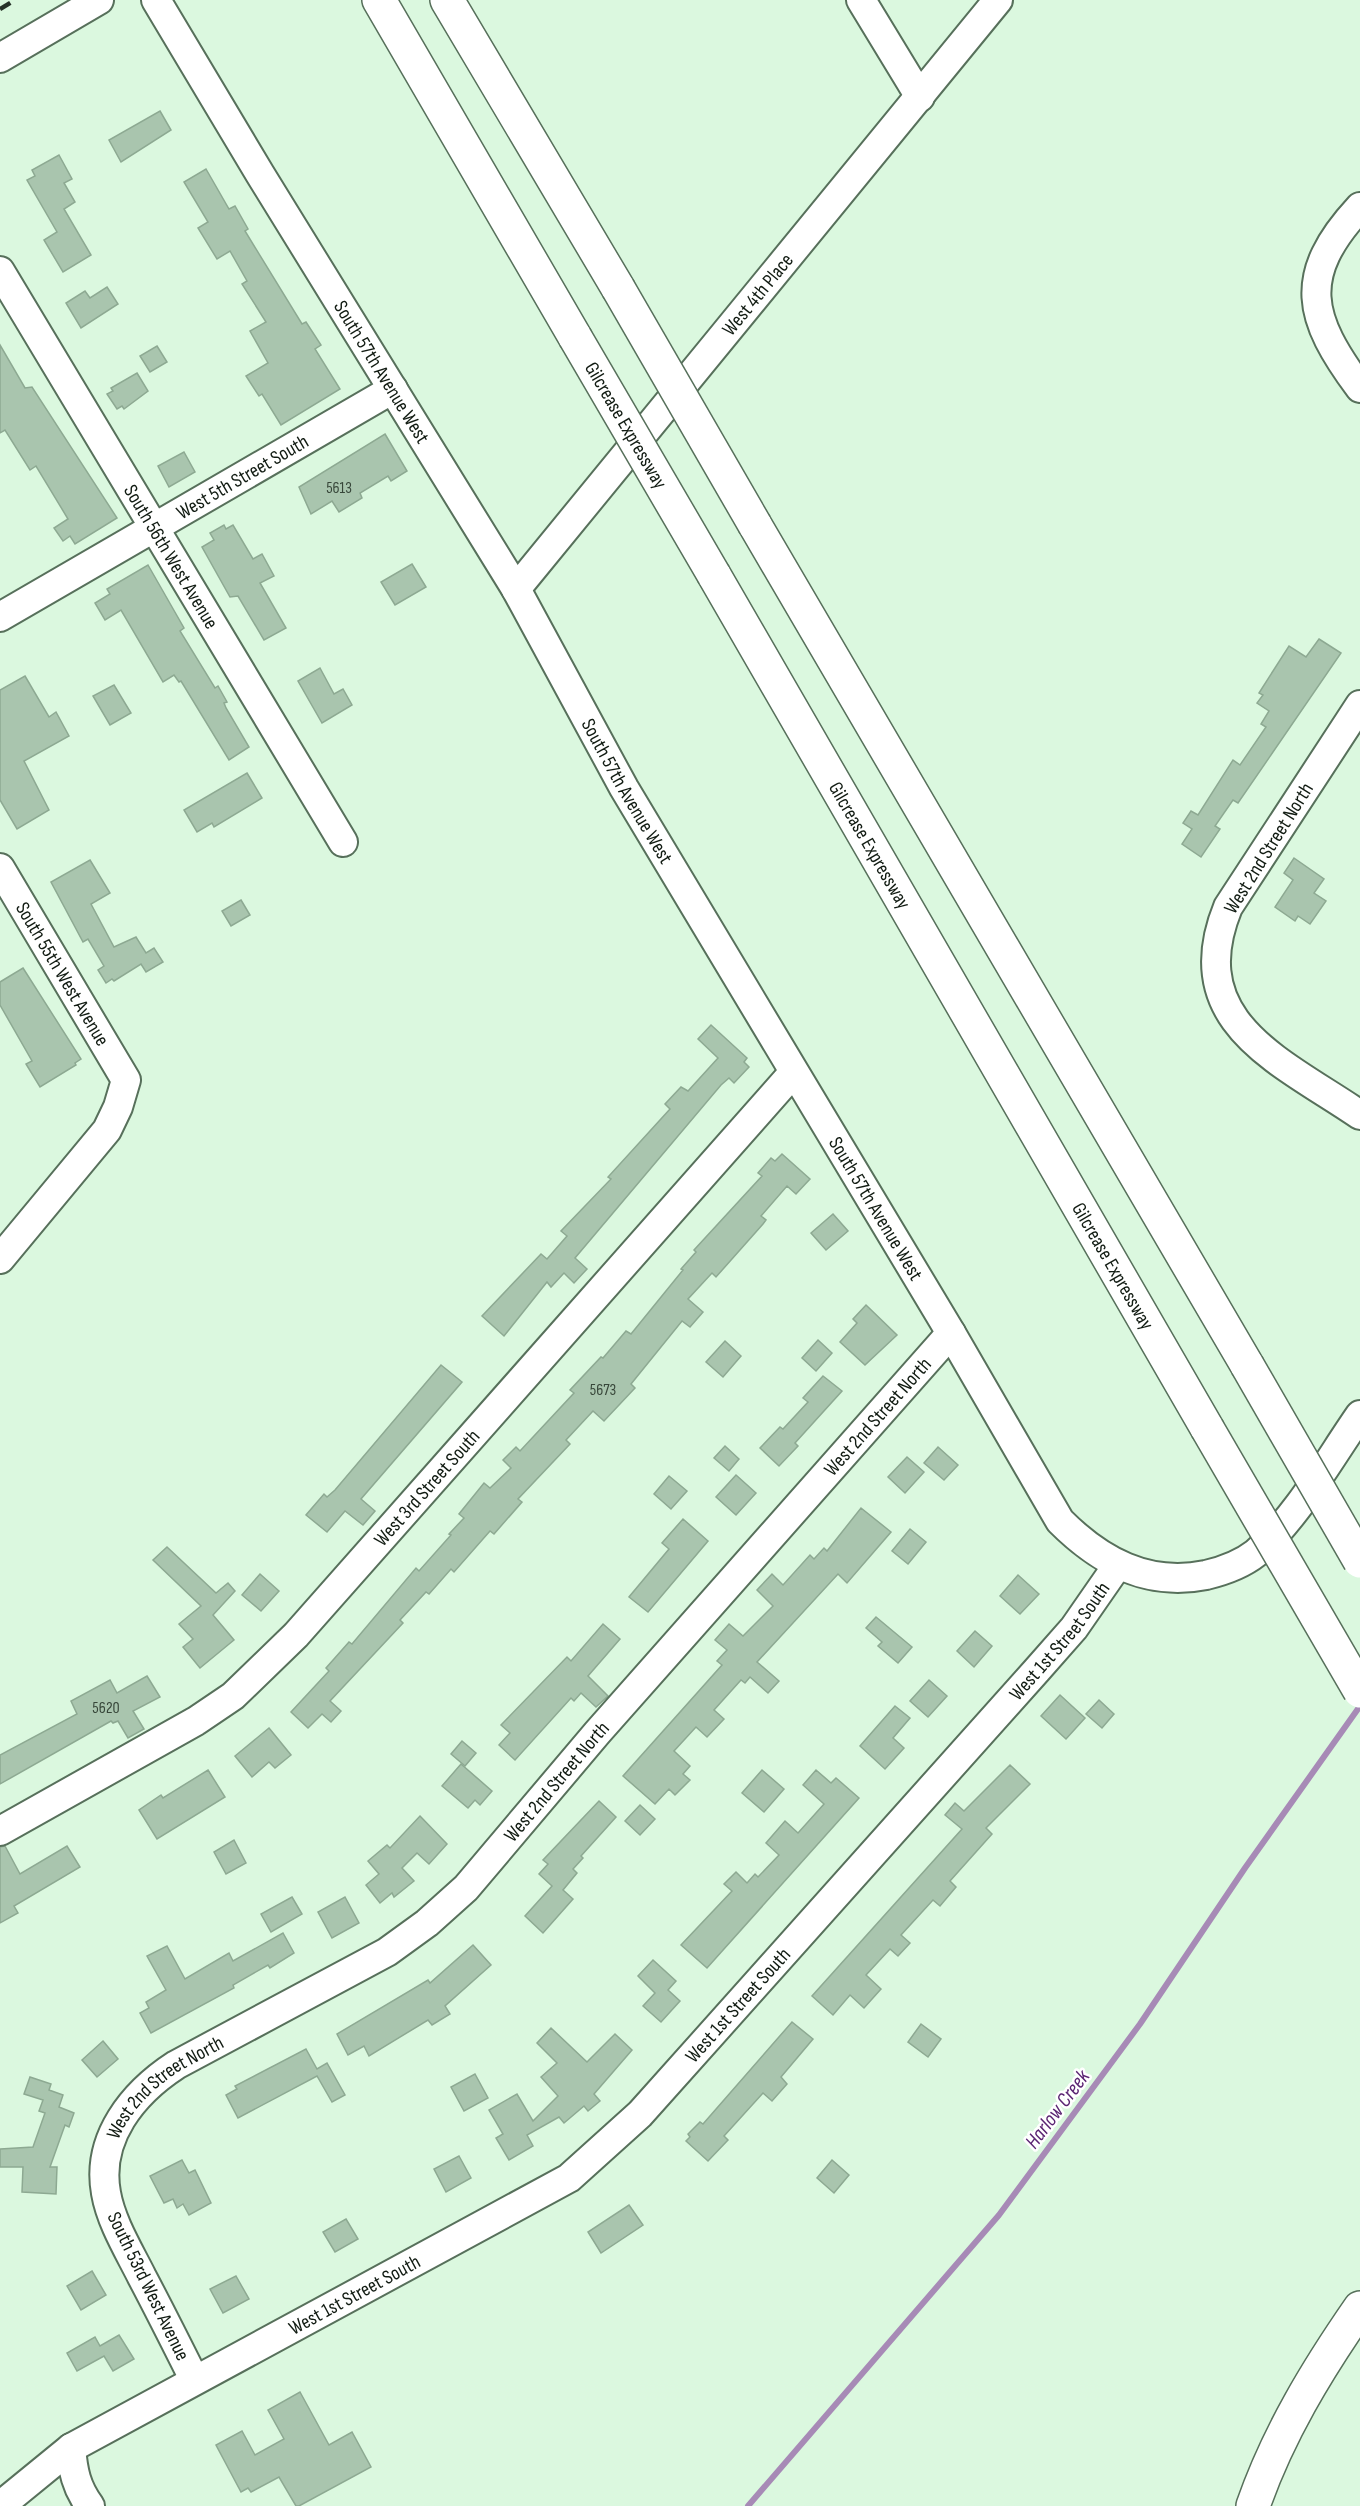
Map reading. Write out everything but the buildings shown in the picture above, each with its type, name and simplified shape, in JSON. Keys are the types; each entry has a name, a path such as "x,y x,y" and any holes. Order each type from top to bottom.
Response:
{"main road":[{"name":"Gilcrease Expressway","path":"379,0 1360,1691"},
{"path":"447,0 618,288 1360,1561"},
{"path":"1253,2506 1263,2477 1294,2412 1360,2308"}],"street":[{"path":"0,58 99,0"},
{"name":"South 57th Avenue West","path":"156,0 516,589 624,788 951,1333 1060,1521 1084,1545 1117,1566"},
{"path":"861,0 920,97"},
{"name":"West 4th Place","path":"516,589 998,0"},
{"path":"1360,207 1329,249 1318,272 1315,298 1322,329 1342,364 1360,388"},
{"name":"South 56th West Avenue","path":"0,272 342,842"},
{"name":"West 5th Street South","path":"0,617 393,389"},
{"name":"West 2nd Street North","path":"1360,705 1228,908 1217,934 1215,954 1216,978 1222,998 1246,1036 1360,1115"},
{"name":"South 55th West Avenue","path":"0,868 126,1080 118,1107 107,1130 0,1259"},
{"name":"West 3rd Street South","path":"0,1831 196,1721 233,1696 260,1671 296,1635 793,1073"},
{"name":"West 2nd Street North","path":"106,2156 125,2111 154,2079 387,1952 427,1923 466,1888 597,1733 951,1333"},
{"name":"West 1st Street South","path":"0,2506 71,2448 194,2379 510,2212 569,2178 603,2150 640,2114 1038,1670 1074,1628 1117,1566 1165,1579 1190,1578 1216,1572 1254,1555 1295,1508 1360,1415"},
{"name":"South 53rd West Avenue","path":"106,2156 106,2195 124,2240 194,2379"},
{"path":"71,2448 73,2474 90,2506"}],"waterway":[{"name":"Harlow Creek","path":"748,2506 999,2215 1140,2024 1245,1868 1360,1706"}],"railway":[{"path":"0,9 15,0"}]}
